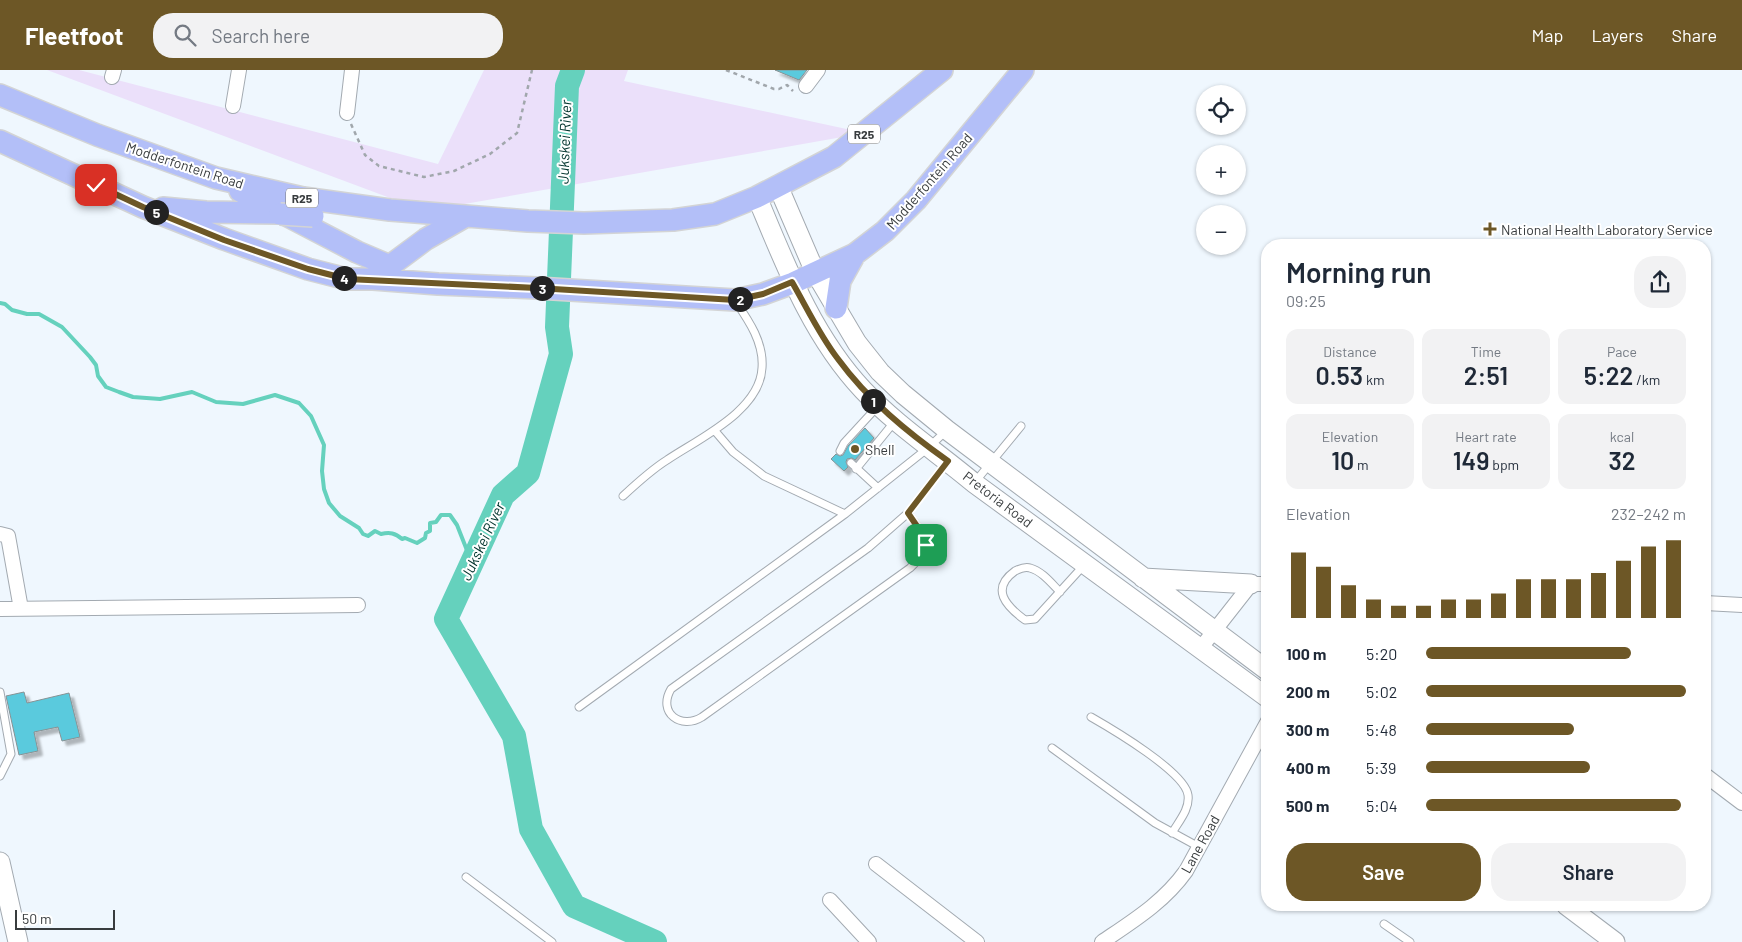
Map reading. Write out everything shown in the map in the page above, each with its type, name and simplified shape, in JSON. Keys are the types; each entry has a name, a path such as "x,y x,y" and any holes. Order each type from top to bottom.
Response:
{"main road":[{"name":"Modderfontein Road","path":"0,95 97,135 216,178 303,198 390,210 528,221 584,223 682,219 715,214 757,197 834,157 942,70"},
{"name":"Modderfontein Road","path":"0,141 143,207 224,240 308,269 347,279 587,290 735,300 763,294 855,254 885,231 916,200 1023,70"},
{"path":"0,83 22,103"},
{"path":"216,178 357,252 390,266"},
{"name":"Pretoria Road","path":"778,186 815,272 857,343 880,372 903,394 947,430 1261,666"},
{"name":"Pretoria Road","path":"757,197 792,282 837,358 878,406 974,483 1261,693"},
{"path":"143,207 206,212 313,216 390,210"},
{"path":"373,279 426,239 466,216"},
{"path":"836,308 840,281 855,254"},
{"path":"1085,564 1099,545"},
{"path":"1143,578 1259,584"},
{"path":"0,862 18,942"},
{"path":"1574,911 1615,942"}],"street":[{"path":"233,106 239,70"},
{"path":"347,113 352,70"},
{"path":"806,86 818,70"},
{"path":"0,534 8,536 22,609"},
{"path":"1200,649 1214,630 1259,584"},
{"path":"1711,603 1742,605"},
{"path":"0,609 358,605"},
{"name":"Lane Road","path":"1102,942 1157,904 1168,894 1186,871 1261,734"},
{"path":"1711,780 1742,803"},
{"path":"876,864 976,942"},
{"path":"830,900 869,942"}],"lane":[{"path":"623,496 666,461 728,421 756,389 762,368 761,352 754,331 735,300"},
{"path":"840,451 844,443 878,406"},
{"path":"878,488 854,466 896,420"},
{"path":"974,483 1021,426"},
{"path":"579,707 845,514 928,448 947,430"},
{"path":"715,431 732,452 764,476 845,514"},
{"path":"908,513 923,535 926,545 922,556 910,568 695,722 685,722 670,714 667,709 667,696 675,686 868,548 908,513 948,461"},
{"path":"1060,592 1042,575 1030,568 1020,568 1007,577 1003,584 1002,594 1006,603 1015,613 1025,620 1030,620 1035,618 1060,592 1085,564"},
{"path":"0,692 11,754 0,776"},
{"path":"1091,717 1158,760 1185,786 1188,793 1187,808 1172,833"},
{"path":"1052,748 1156,823 1199,846"},
{"path":"466,877 552,942"},
{"path":"1384,924 1410,942"}],"path":[{"path":"347,113 354,134 365,155 379,166 424,177 454,171 490,154 518,133 532,70"},
{"path":"726,70 774,89 787,85 793,91 798,91 806,86"}],"shaded area":[{"path":"47,70 79,70 438,164 484,70 628,70 624,81 865,133 425,211"}],"building":[{"path":"775,70 807,70 799,80"},
{"path":"865,428 874,438 855,460 852,458 847,459 848,467 844,471 831,459 836,454 843,455 848,446"},
{"path":"24,692 27,703 69,693 80,737 62,741 58,727 34,732 38,751 19,755 6,696"}],"waterway":[{"name":"Jukskei River","path":"573,70 567,86 557,327 561,354 528,473 503,495 446,619 514,736 531,829 574,906 655,942"},
{"path":"0,303 5,304 12,310 27,314 39,314 62,327 96,365 98,376 106,387 133,397 160,399 192,392 216,402 243,404 275,395 299,403 311,416 324,445 322,471 324,489 329,503 340,516 368,536 375,531 381,534 392,533 402,539 405,538 417,543 425,538 426,533 430,531 430,523 436,522 441,515 450,515 457,525 472,563"}],"place":[{"name":"National Health Laboratory Service","path":"1490,229"},
{"name":"Shell","path":"855,449"}],"route":[{"path":"96,185 143,207 224,240 308,269 347,279 587,290 735,300 763,294 792,282 837,358 861,388 878,406 928,448 948,461 908,513 923,535 926,545"}]}
